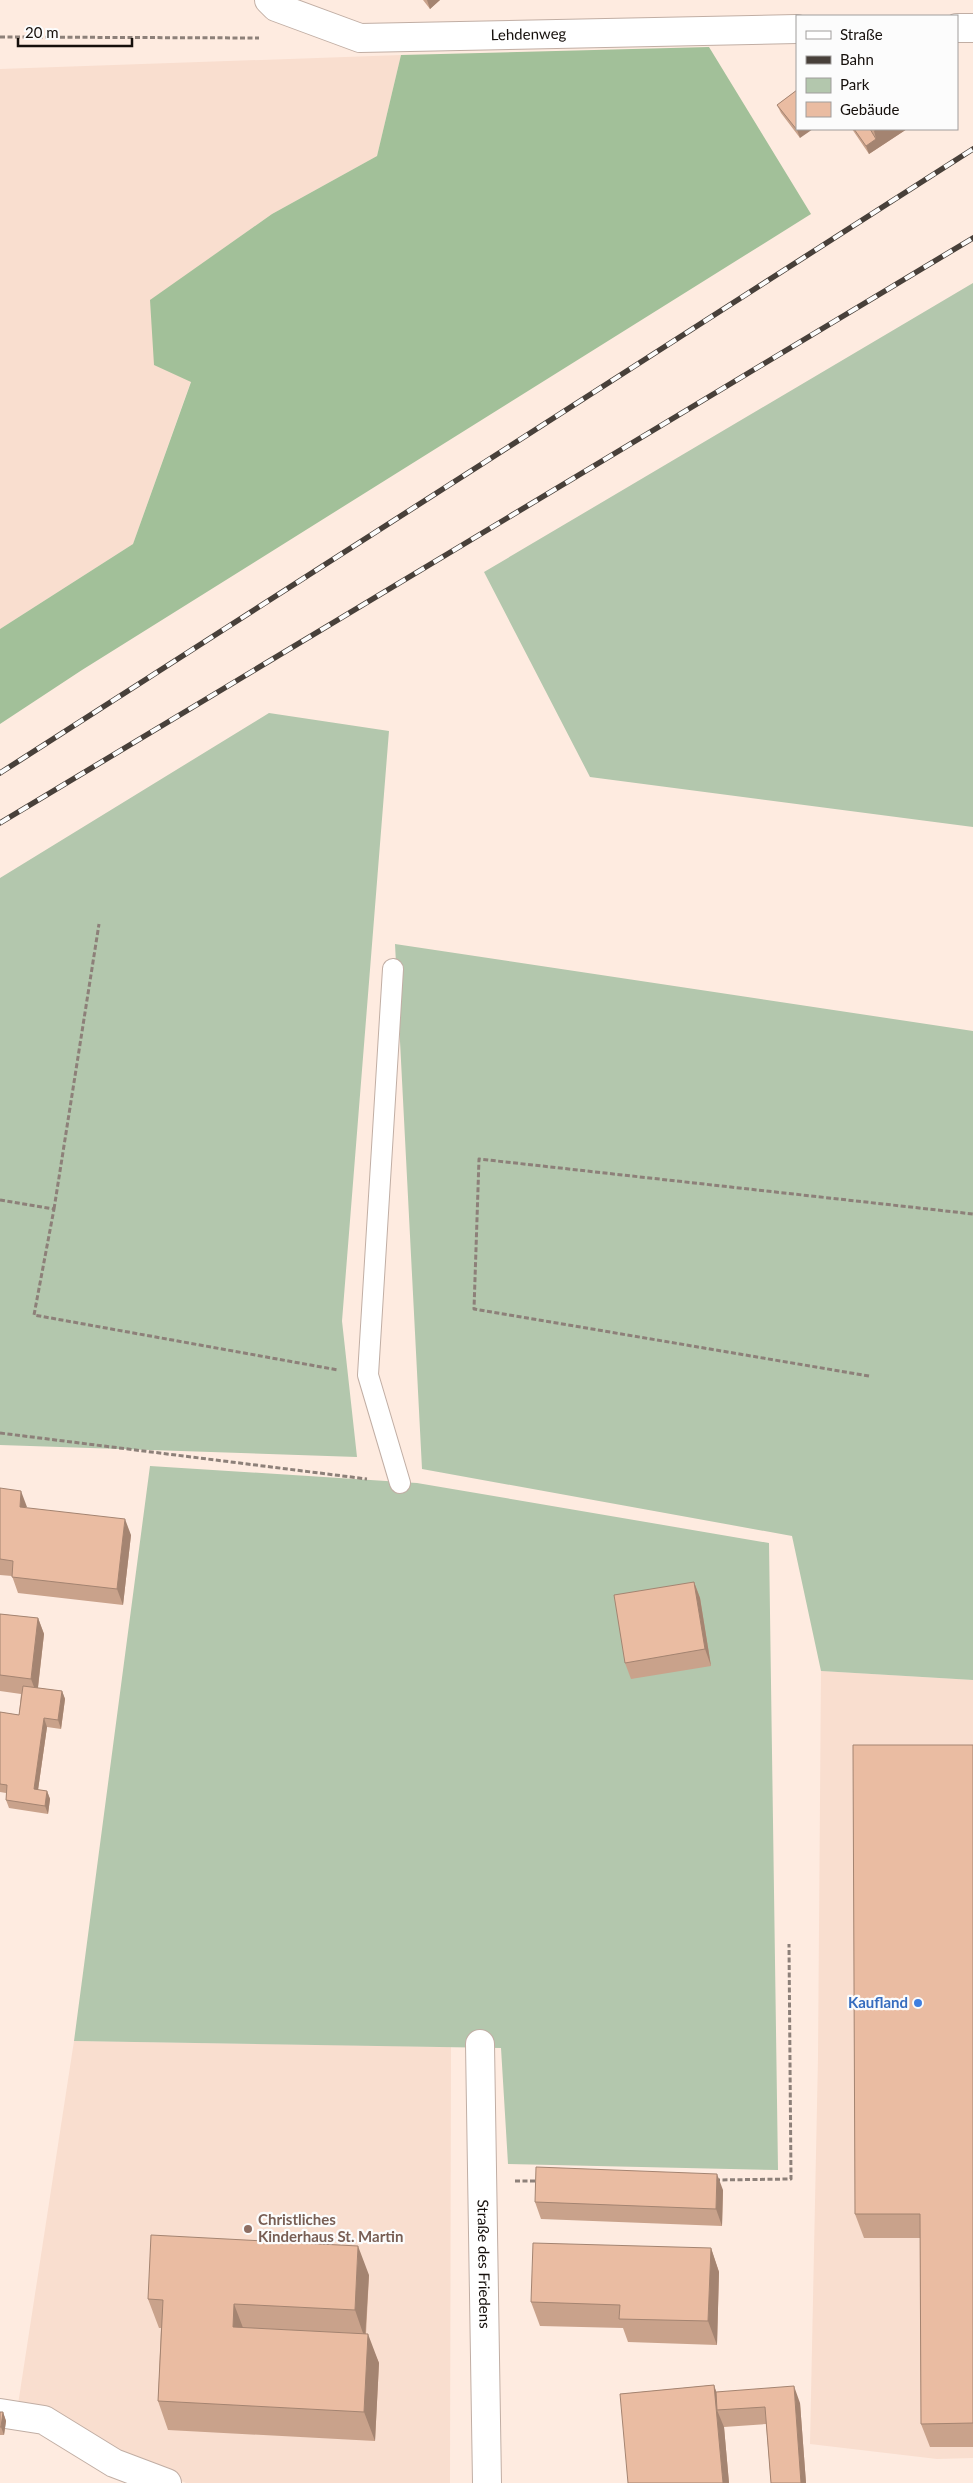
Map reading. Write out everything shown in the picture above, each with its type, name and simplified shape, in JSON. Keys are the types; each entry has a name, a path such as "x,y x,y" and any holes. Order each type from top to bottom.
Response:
{"street":[{"name":"Lehdenweg","path":"269,0 276,7 360,38 796,29"},
{"path":"958,28 973,28"},
{"name":"Straße des Friedens","path":"480,2044 487,2483"},
{"path":"0,2413 44,2420 114,2463 167,2483"}],"lane":[{"path":"393,969 368,1375 400,1483"}],"path":[{"path":"0,37 261,38"},
{"path":"98,924 54,1209 34,1315 368,1375"},
{"path":"869,1376 474,1309 479,1158 973,1214"},
{"path":"0,1200 54,1209"},
{"path":"0,1433 400,1483"},
{"path":"711,2180 791,2179 790,1944"},
{"path":"482,2181 542,2181"}],"shaded area":[{"path":"401,55 377,156 272,214 151,300 191,381 133,544 0,629 0,69"},
{"path":"821,1671 973,1680 973,2458 937,2459 810,2444 818,2057"},
{"name":"Christliches Kinderhaus St. Martin","path":"74,2041 451,2047 450,2483 186,2483 17,2411"}],"green space":[{"path":"709,47 811,214 82,670 0,724 0,629 133,544 191,382 154,365 150,300 272,214 377,156 401,55"},
{"path":"973,283 973,827 590,777 484,572"},
{"path":"269,713 389,731 342,1321 357,1457 0,1445 0,878"},
{"path":"395,944 973,1031 973,1680 821,1671 792,1536 422,1469"},
{"path":"150,1466 417,1483 769,1543 778,2170 508,2164 501,2048 74,2041"}],"building":[{"path":"796,91 796,129 777,105"},
{"path":"855,130 871,130 876,139 866,146"},
{"path":"0,1488 21,1491 20,1507 125,1519 117,1589 12,1577 13,1561 0,1559"},
{"path":"694,1582 705,1649 625,1663 614,1595"},
{"path":"0,1614 38,1618 31,1679 0,1675"},
{"path":"23,1686 62,1691 58,1720 44,1718 34,1789 47,1791 45,1806 6,1800 7,1785 0,1784 0,1712 19,1715"},
{"name":"Kaufland","path":"853,1745 973,1745 973,2423 921,2424 920,2214 855,2214"},
{"path":"536,2167 717,2174 716,2209 535,2202"},
{"name":"Christliches Kinderhaus St. Martin","path":"151,2235 358,2246 355,2310 234,2304 233,2327 368,2334 364,2412 158,2401 163,2300 148,2299"},
{"path":"533,2243 711,2248 708,2321 619,2319 620,2305 531,2302"},
{"path":"714,2385 723,2483 628,2483 620,2394"},
{"path":"794,2386 801,2483 771,2483 765,2407 717,2410 716,2392"},
{"path":"0,2412 3,2412 1,2427 0,2427"}],"railway":[{"path":"0,773 973,149"},
{"path":"0,823 973,238"}],"place":[{"name":"Kaufland","path":"918,2003"},
{"name":"Christliches Kinderhaus St. Martin","path":"248,2229"}]}
